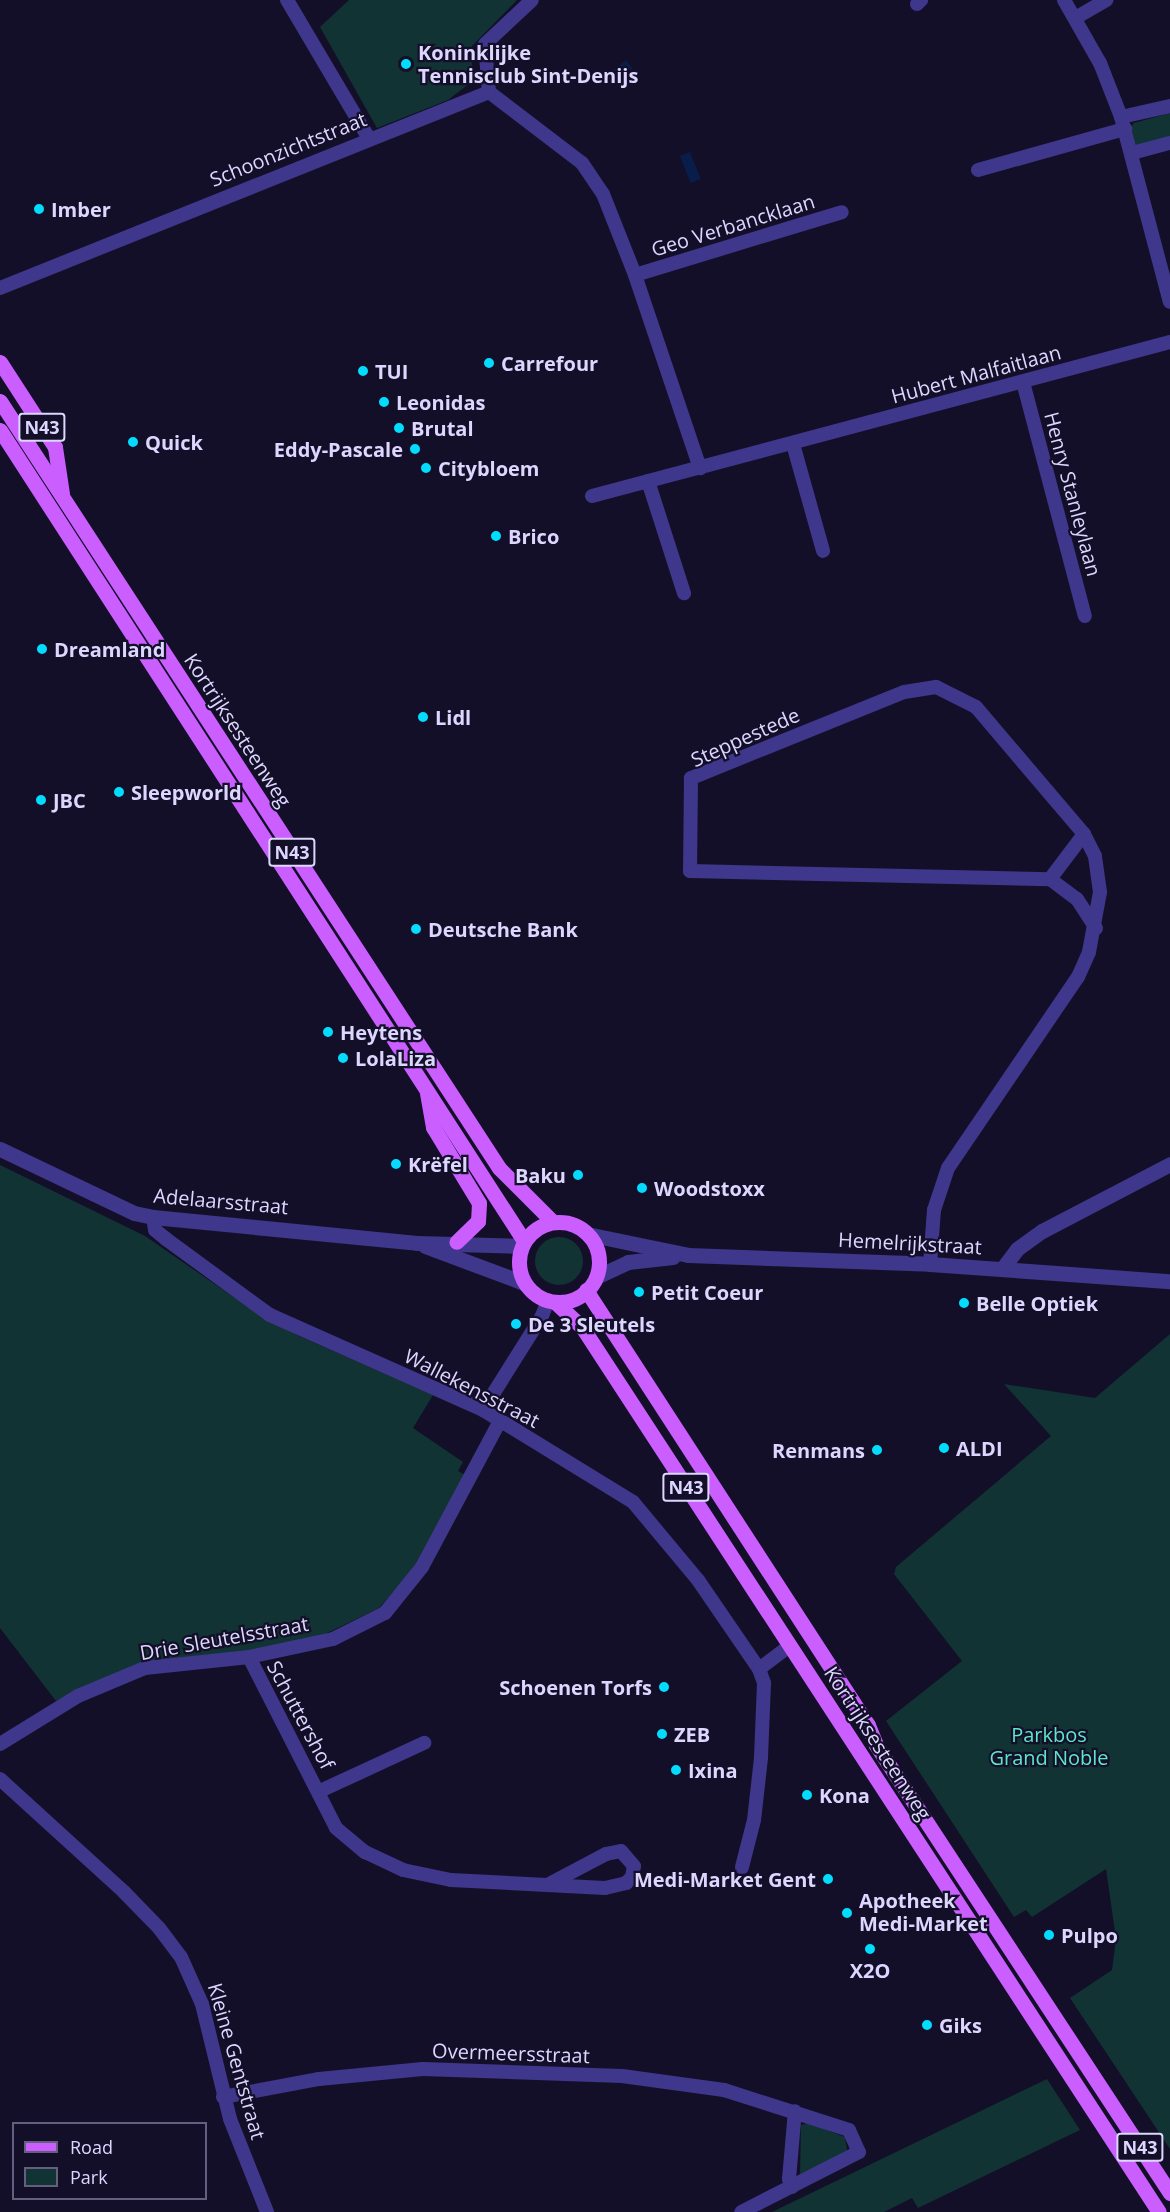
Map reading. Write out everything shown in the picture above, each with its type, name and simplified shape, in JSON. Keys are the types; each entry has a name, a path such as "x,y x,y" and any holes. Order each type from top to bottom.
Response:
{"main road":[{"name":"N43","path":"0,362 55,447 63,500"},
{"name":"Kortrijksesteenweg","path":"0,401 499,1168 554,1222"},
{"name":"Kortrijksesteenweg","path":"0,430 426,1087 523,1243"},
{"name":"N43","path":"426,1087 433,1127 479,1203 478,1221 456,1242"},
{"name":"N43","path":"554,1222 572,1223 587,1234"},
{"path":"524,1283 519,1264 523,1243 531,1232 554,1222"},
{"path":"552,1301 572,1300 586,1290 596,1276 599,1260 587,1234"},
{"name":"N43","path":"524,1283 552,1301"},
{"name":"Kortrijksesteenweg","path":"586,1290 868,1725 883,1755 1170,2193"},
{"name":"Kortrijksesteenweg","path":"552,1301 582,1327 1159,2212"}],"street":[{"path":"287,0 368,137"},
{"path":"489,92 485,44 532,0"},
{"path":"1064,0 1077,17 1123,123 1170,302"},
{"path":"1077,17 1106,0"},
{"name":"Schoonzichtstraat","path":"0,288 368,137 489,92"},
{"name":"Geo Verbancklaan","path":"489,92 582,163 603,194 635,275 700,468"},
{"path":"978,170 1170,106"},
{"path":"1132,153 1170,143"},
{"name":"Geo Verbancklaan","path":"635,275 842,212"},
{"name":"Hubert Malfaitlaan","path":"592,496 1170,342"},
{"name":"Henry Stanleylaan","path":"1023,382 1085,616"},
{"path":"793,444 823,551"},
{"path":"648,481 684,593"},
{"name":"Steppestede","path":"930,1264 934,1210 948,1168 1078,977 1096,928 1100,892 1095,856 1084,834 976,707 936,687 904,692 691,778 690,871 1050,879"},
{"path":"1084,834 1050,879 1077,899 1096,928"},
{"name":"Adelaarsstraat","path":"0,1149 134,1213 153,1217 417,1243 523,1243"},
{"name":"Hemelrijkstraat","path":"596,1276 628,1262 688,1255 1002,1269 1017,1250 1042,1231 1170,1164"},
{"name":"Wallekensstraat","path":"153,1217 155,1230 270,1315 483,1410 633,1502 698,1580 759,1669 764,1683 761,1758 754,1820 742,1867"},
{"name":"Hemelrijkstraat","path":"587,1234 688,1255"},
{"name":"Adelaarsstraat","path":"417,1243 524,1283"},
{"path":"1002,1269 1170,1281"},
{"path":"483,1410 552,1301"},
{"name":"Drie Sleutelsstraat","path":"0,1744 78,1696 145,1668 249,1657 333,1639 385,1613 422,1567 500,1421"},
{"path":"759,1669 790,1646"},
{"name":"Schuttershof","path":"249,1657 292,1746 320,1791 336,1828 365,1852 403,1870 451,1880 605,1888 626,1883 632,1877 634,1866 621,1851 606,1854 549,1884"},
{"name":"Schuttershof","path":"320,1791 424,1743"},
{"name":"Kleine Gentstraat","path":"0,1779 124,1892 159,1928 181,1958 202,2004 223,2097 267,2212"},
{"name":"Overmeersstraat","path":"223,2097 319,2079 423,2069 622,2076 687,2083 795,2111 849,2130 859,2152 741,2212"},
{"path":"792,2187 789,2179 795,2111"}],"green space":[{"name":"Koninklijke Tennisclub Sint-Denijs","path":"349,0 517,0 470,48 474,80 448,100 377,128 320,27"},
{"path":"1170,113 1170,139 1135,146 1131,127 1134,123"},
{"path":"0,1165 145,1236 261,1316 299,1336 433,1395 413,1428 463,1462 458,1471 465,1475 415,1567 379,1608 321,1636 245,1653 140,1664 56,1701 0,1628"},
{"path":"559,1237 576,1244 583,1261 576,1278 559,1285 542,1278 535,1261 542,1244"},
{"name":"Parkbos Grand Noble","path":"1170,1334 1170,2149 1070,1998 1112,1970 1116,1939 1106,1869 1032,1917 1026,1910 1014,1917 886,1721 962,1661 894,1574 896,1567 1051,1436 1004,1384 1095,1398"},
{"path":"1047,2079 1080,2130 918,2208 912,2198 884,2212 772,2212"},
{"path":"808,2123 845,2137 847,2150 842,2156 800,2174 801,2125"}],"water":[{"path":"626,60 633,69 615,83 608,74"},
{"path":"690,152 701,179 691,183 680,156"}],"place":[{"name":"Koninklijke Tennisclub Sint-Denijs","path":"406,64"},
{"name":"Imber","path":"39,209"},
{"name":"Carrefour","path":"489,363"},
{"name":"TUI","path":"363,371"},
{"name":"Leonidas","path":"384,402"},
{"name":"Brutal","path":"399,428"},
{"name":"Quick","path":"133,442"},
{"name":"Eddy-Pascale","path":"415,449"},
{"name":"Citybloem","path":"426,468"},
{"name":"Brico","path":"496,536"},
{"name":"Dreamland","path":"42,649"},
{"name":"Lidl","path":"423,717"},
{"name":"Sleepworld","path":"119,792"},
{"name":"JBC","path":"41,800"},
{"name":"Deutsche Bank","path":"416,929"},
{"name":"Heytens","path":"328,1032"},
{"name":"LolaLiza","path":"343,1058"},
{"name":"Krëfel","path":"396,1164"},
{"name":"Baku","path":"578,1175"},
{"name":"Woodstoxx","path":"642,1188"},
{"name":"Petit Coeur","path":"639,1292"},
{"name":"Belle Optiek","path":"964,1303"},
{"name":"De 3 Sleutels","path":"516,1324"},
{"name":"ALDI","path":"944,1448"},
{"name":"Renmans","path":"877,1450"},
{"name":"Schoenen Torfs","path":"664,1687"},
{"name":"ZEB","path":"662,1734"},
{"name":"Ixina","path":"676,1770"},
{"name":"Kona","path":"807,1795"},
{"name":"Medi-Market Gent","path":"828,1879"},
{"name":"Apotheek Medi-Market","path":"847,1913"},
{"name":"Pulpo","path":"1049,1935"},
{"name":"X2O","path":"870,1949"},
{"name":"Giks","path":"927,2025"}]}
